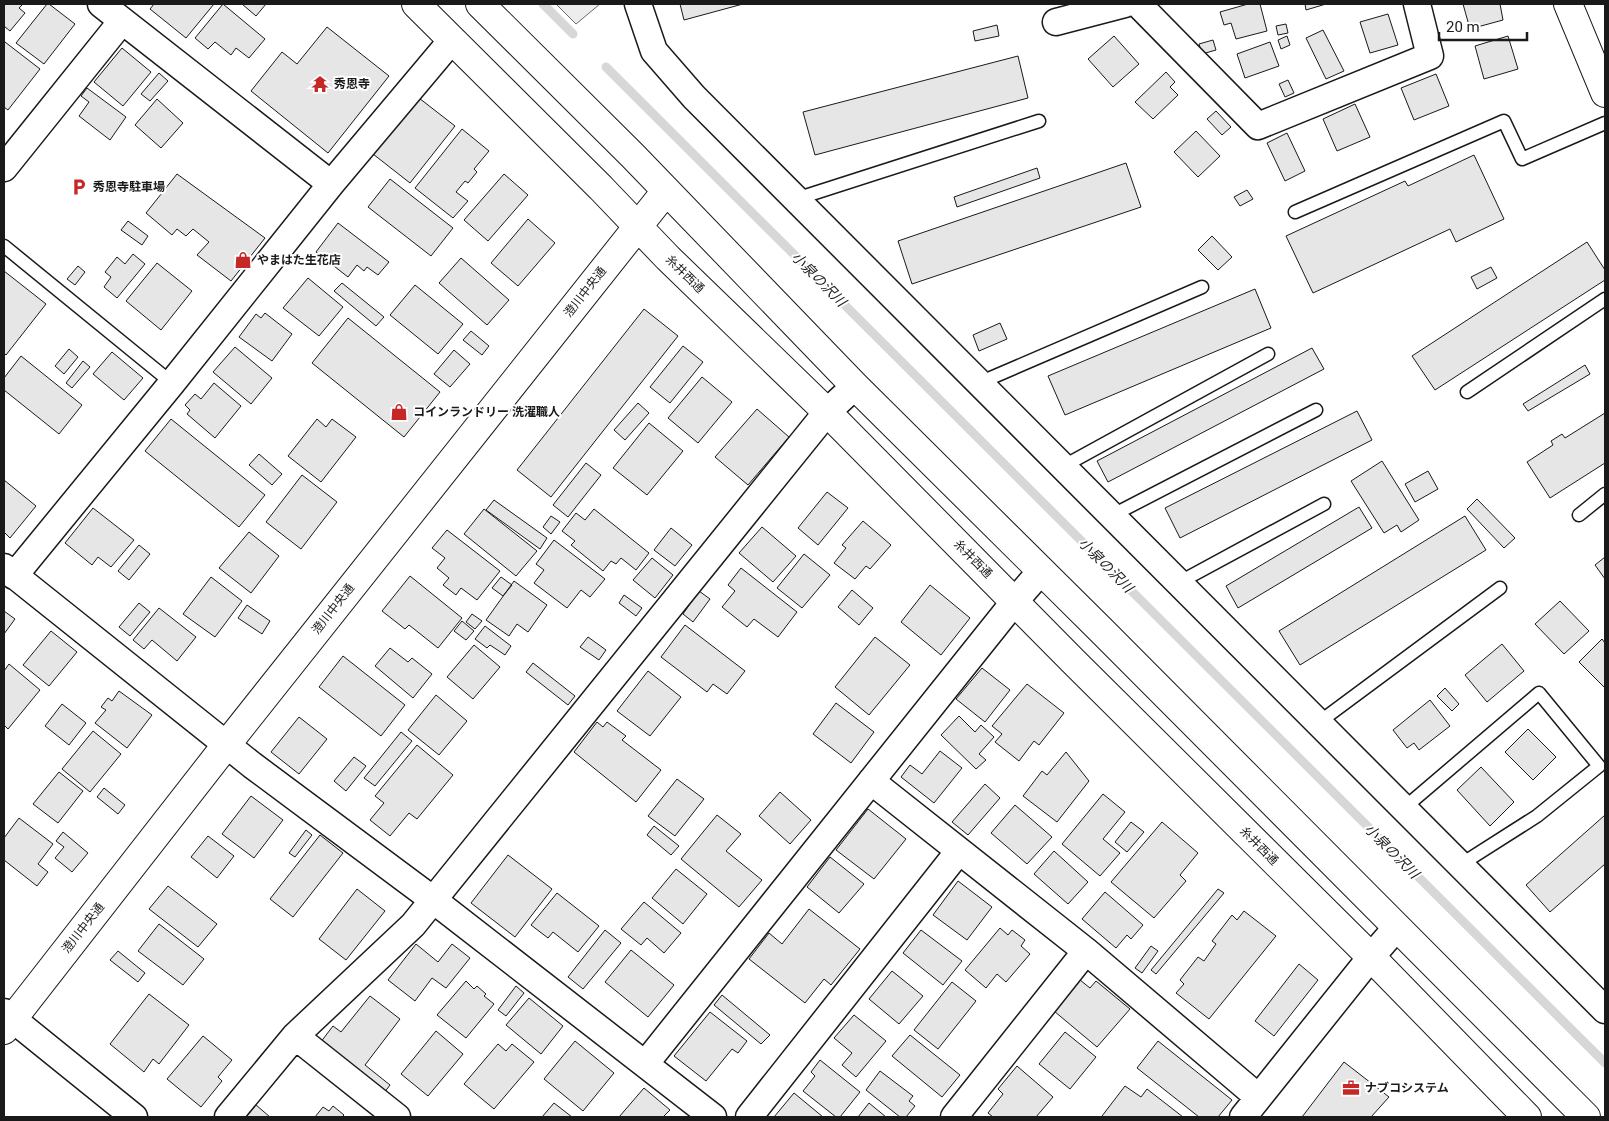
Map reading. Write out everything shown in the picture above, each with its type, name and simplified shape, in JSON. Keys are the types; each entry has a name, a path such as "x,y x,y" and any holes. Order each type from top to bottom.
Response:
{"street":[{"path":"101,4 331,184"},
{"name":"糸井西通","path":"416,4 668,258 827,412 1371,957 1526,1117"},
{"path":"480,4 666,191 855,386 1586,1117"},
{"path":"638,4 654,51 694,97 1605,1010"},
{"path":"1056,22 1125,4"},
{"path":"1138,4 1258,126 1430,56 1416,4"},
{"path":"1568,4 1605,93"},
{"path":"9,151 122,21"},
{"path":"452,40 331,184 172,383 9,572 227,744 646,1063 713,1117"},
{"name":"澄川中央通","path":"7,1020 666,191"},
{"path":"228,1117 295,1036 413,925 432,899 827,412 855,386"},
{"path":"646,1063 1015,601 1042,571"},
{"path":"871,781 1086,952 1251,1107 1397,927"},
{"path":"749,1117 958,851"},
{"path":"954,1117 1086,952"},
{"path":"7,1020 134,1117"},
{"path":"295,1036 397,1117"}],"lane":[{"path":"796,199 1039,121"},
{"path":"1295,212 1504,121 1522,159 1605,123"},
{"path":"4,246 172,383"},
{"path":"979,383 1202,287"},
{"path":"1468,392 1605,299"},
{"path":"1062,467 1268,354"},
{"path":"1111,516 1316,410"},
{"path":"1579,515 1605,494"},
{"path":"1178,583 1324,504"},
{"path":"1318,723 1500,588"},
{"path":"1403,809 1539,693 1599,766 1537,816 1460,865"}],"shaded area":[{"path":"556,4 600,4 576,24"}],"building":[{"path":"4,4 23,4 19,8 25,13 10,31 4,26"},
{"path":"47,4 75,24 44,64 16,43"},
{"path":"154,4 214,4 186,38 150,9"},
{"path":"223,4 265,39 249,58 236,48 231,55 215,42 208,49 195,38"},
{"path":"242,4 266,4 256,16"},
{"path":"680,4 743,4 684,20"},
{"path":"1248,4 1260,4 1267,31 1236,39 1231,23 1224,25 1220,12"},
{"path":"1305,4 1326,4 1306,10"},
{"path":"1463,4 1500,4 1503,20 1470,29"},
{"path":"1388,14 1398,45 1370,53 1360,22"},
{"path":"1286,24 1288,33 1278,35 1276,26"},
{"path":"997,25 999,36 975,41 973,31"},
{"name":"秀恩寺","path":"327,27 389,76 328,153 251,91 282,52 297,64"},
{"path":"1323,30 1344,71 1326,79 1306,38"},
{"path":"1114,36 1139,64 1113,87 1088,59"},
{"path":"1287,36 1290,45 1281,49 1278,40"},
{"path":"1508,36 1518,69 1484,79 1475,46"},
{"path":"1213,40 1216,50 1202,54 1199,44"},
{"path":"5,42 40,69 8,110 4,107"},
{"path":"1270,42 1279,66 1245,78 1237,54"},
{"path":"122,48 151,72 123,106 94,82"},
{"path":"1018,56 1028,98 815,155 803,112"},
{"path":"1166,72 1175,82 1170,87 1178,95 1153,119 1135,102"},
{"path":"159,73 168,81 150,101 141,94"},
{"path":"1436,74 1449,106 1414,120 1401,88"},
{"path":"1288,80 1294,93 1285,97 1279,84"},
{"path":"87,88 126,117 110,140 79,116 89,102 81,96"},
{"path":"419,98 455,126 410,183 373,154"},
{"path":"157,99 183,123 161,148 135,125"},
{"path":"1355,104 1370,137 1337,151 1323,119"},
{"path":"1216,111 1231,127 1222,135 1207,119"},
{"path":"462,129 489,151 474,169 477,172 468,183 465,181 456,192 468,201 453,218 415,188"},
{"path":"1196,131 1220,156 1198,177 1174,152"},
{"path":"1287,133 1305,171 1285,181 1267,143"},
{"path":"1474,155 1504,219 1456,242 1450,229 1313,293 1286,236 1405,181 1408,186"},
{"path":"1126,163 1141,207 912,284 898,241"},
{"path":"1037,168 1040,178 957,207 954,197"},
{"path":"177,174 265,238 231,281 197,255 209,242 193,229 186,236 177,229 172,235 146,213"},
{"path":"504,174 528,195 488,241 464,220"},
{"path":"390,179 453,228 431,256 368,207"},
{"path":"1247,190 1253,199 1240,206 1234,197"},
{"path":"528,219 555,243 518,286 491,263"},
{"path":"128,221 148,236 142,245 121,230"},
{"path":"338,223 389,262 378,275 367,267 364,271 357,265 348,277 316,252"},
{"path":"1212,236 1232,257 1218,270 1198,250"},
{"path":"1587,242 1605,270 1605,280 1435,390 1412,356"},
{"path":"133,254 145,264 117,298 104,287 111,277 105,272 117,257 125,264"},
{"path":"461,258 509,300 487,325 439,283"},
{"path":"157,263 192,291 161,330 126,301"},
{"path":"78,266 85,272 75,285 67,279"},
{"path":"1491,267 1497,278 1477,289 1471,277"},
{"path":"4,271 46,304 6,355 4,353"},
{"path":"308,278 343,307 319,336 283,308"},
{"path":"342,283 384,317 376,326 334,291"},
{"path":"415,285 463,324 438,354 390,315"},
{"path":"1255,289 1271,328 1065,415 1048,376"},
{"path":"644,309 678,336 551,497 517,470"},
{"path":"265,313 292,334 272,361 239,337 256,314 261,318"},
{"path":"348,318 440,392 404,437 312,363"},
{"path":"1000,323 1007,339 979,351 973,335"},
{"path":"471,331 489,346 482,355 463,340"},
{"path":"683,346 703,362 670,403 650,387"},
{"path":"235,347 272,378 251,404 213,372"},
{"path":"1312,348 1324,369 1108,482 1097,461"},
{"path":"69,349 78,357 64,374 55,366"},
{"path":"454,350 470,364 450,387 434,374"},
{"path":"112,352 143,378 124,400 93,374"},
{"path":"21,356 82,405 59,434 4,390 4,378"},
{"path":"83,361 90,367 72,388 66,383"},
{"path":"1585,365 1590,374 1528,411 1523,404"},
{"path":"702,377 732,402 698,443 668,418"},
{"path":"214,383 241,406 215,438 187,414 190,410 185,405 195,394 201,399"},
{"path":"638,403 649,413 625,440 614,430"},
{"path":"757,409 789,437 748,485 715,457"},
{"path":"1357,411 1372,440 1180,538 1165,508"},
{"path":"1605,413 1605,463 1550,498 1527,462 1553,445 1551,441 1562,434 1565,438"},
{"path":"171,419 265,495 239,527 145,451"},
{"path":"317,419 326,427 332,419 356,437 321,482 288,456"},
{"path":"649,423 683,451 647,495 613,468"},
{"path":"259,454 282,474 272,485 249,465"},
{"path":"1382,461 1419,520 1401,532 1397,525 1384,533 1351,481"},
{"path":"586,463 601,475 568,517 553,505"},
{"path":"1428,471 1438,489 1415,502 1405,484"},
{"path":"302,475 337,502 301,549 266,522"},
{"path":"4,480 36,506 10,538 4,532"},
{"path":"827,492 848,508 818,545 798,528"},
{"path":"1477,499 1515,538 1504,548 1467,509"},
{"path":"494,500 547,538 540,549 486,510"},
{"path":"1359,507 1372,528 1238,608 1226,586"},
{"path":"93,508 134,540 111,567 98,557 92,565 65,543"},
{"path":"484,509 537,551 516,576 464,534"},
{"path":"594,509 649,553 636,570 621,558 616,564 611,561 603,571 571,545 575,541 562,531 576,513 585,520"},
{"path":"551,516 560,522 551,534 543,527"},
{"path":"1465,516 1486,550 1300,665 1279,631"},
{"path":"863,521 891,545 870,569 866,566 855,579 834,563 846,548 842,545"},
{"path":"762,527 796,556 773,582 739,553"},
{"path":"671,528 692,545 675,566 654,550"},
{"path":"447,530 500,571 477,600 461,588 456,595 443,585 449,578 437,568 445,558 432,548"},
{"path":"249,532 279,556 251,593 219,568"},
{"path":"554,540 605,579 590,597 581,590 567,608 534,583 544,570 536,564"},
{"path":"139,545 150,554 129,580 118,571"},
{"path":"804,554 830,575 802,608 777,588"},
{"path":"1605,557 1605,579 1595,565"},
{"path":"652,558 673,575 655,598 633,580"},
{"path":"741,568 797,612 778,637 754,619 747,627 722,607 735,591 728,585"},
{"path":"410,576 462,618 438,648 409,625 405,629 382,611"},
{"path":"211,577 242,601 215,637 183,614"},
{"path":"501,577 512,585 503,596 492,588"},
{"path":"514,581 547,605 528,632 517,624 509,636 486,620"},
{"path":"930,585 970,618 941,655 901,622"},
{"path":"852,590 873,608 859,625 838,607"},
{"path":"699,591 710,599 693,622 683,614"},
{"path":"624,595 642,608 636,616 619,603"},
{"path":"1560,601 1589,631 1564,654 1535,624"},
{"path":"139,603 150,612 130,636 119,627"},
{"path":"247,605 270,621 262,634 238,618"},
{"path":"159,608 196,637 177,661 152,640 144,649 133,640"},
{"path":"4,611 15,619 4,634"},
{"path":"472,614 482,621 475,629 466,622"},
{"path":"462,621 474,631 466,640 454,631"},
{"path":"685,625 745,671 727,694 713,684 707,692 661,657"},
{"path":"485,626 511,646 505,655 490,645 487,648 475,639"},
{"path":"51,631 77,652 49,686 23,665"},
{"path":"588,637 606,650 599,660 580,647"},
{"path":"875,637 910,665 869,715 835,687"},
{"path":"1602,639 1605,643 1605,688 1579,662"},
{"path":"1502,644 1524,671 1487,702 1465,675"},
{"path":"474,645 500,667 473,699 447,677"},
{"path":"390,648 408,662 412,658 432,674 413,698 375,666"},
{"path":"343,656 405,705 381,736 319,687"},
{"path":"533,663 575,696 568,705 526,672"},
{"path":"9,664 40,690 8,729 4,725 4,671"},
{"path":"982,668 1010,690 985,722 956,699"},
{"path":"648,671 681,697 650,736 617,711"},
{"path":"1027,684 1064,713 1039,745 1034,741 1019,761 995,742 1002,734 992,726"},
{"path":"1445,688 1459,704 1452,711 1437,696"},
{"path":"119,691 152,715 127,748 95,723 106,710 101,707 108,698 112,701"},
{"path":"436,695 467,721 439,755 408,730"},
{"path":"1430,700 1450,726 1419,750 1414,743 1407,748 1393,730"},
{"path":"836,703 874,732 851,763 813,734"},
{"path":"62,704 86,723 69,745 45,726"},
{"path":"959,716 975,732 981,725 994,737 979,754 986,760 976,769 941,735"},
{"path":"299,717 327,739 299,774 271,752"},
{"path":"597,722 603,727 607,722 626,736 622,740 661,770 636,802 574,752"},
{"path":"1528,729 1556,757 1533,780 1505,752"},
{"path":"93,731 121,754 90,792 62,769"},
{"path":"401,732 412,741 375,786 364,778"},
{"path":"417,745 453,775 417,819 409,813 390,836 370,820 384,803 375,796"},
{"path":"940,751 962,768 934,803 901,777 910,765 922,774"},
{"path":"1066,752 1089,781 1057,822 1023,796 1042,771 1047,775"},
{"path":"354,757 366,766 346,791 334,781"},
{"path":"1481,767 1514,802 1490,826 1457,790"},
{"path":"59,772 83,791 58,823 33,804"},
{"path":"677,779 704,799 675,836 648,816"},
{"path":"985,784 1000,798 968,835 952,822"},
{"path":"104,788 125,805 118,814 97,797"},
{"path":"780,792 811,820 790,844 759,816"},
{"path":"1103,794 1125,812 1103,839 1120,853 1100,876 1062,844"},
{"path":"251,796 283,820 254,858 222,834"},
{"path":"1015,805 1052,837 1027,864 991,833"},
{"path":"868,809 906,839 874,879 836,850"},
{"path":"717,815 741,834 726,851 762,880 739,907 681,859"},
{"path":"1605,815 1605,864 1550,912 1526,885"},
{"path":"19,818 53,844 38,864 48,872 37,886 4,860 4,838"},
{"path":"1131,822 1144,832 1127,852 1115,842"},
{"path":"1162,822 1198,853 1180,875 1186,881 1154,918 1111,882"},
{"path":"654,826 679,846 671,855 647,835"},
{"path":"306,830 312,835 295,857 289,853"},
{"path":"63,832 88,853 72,872 55,858 64,847 56,841"},
{"path":"320,835 343,853 293,917 270,899"},
{"path":"208,836 234,856 217,878 191,857"},
{"path":"1054,851 1088,882 1068,904 1034,874"},
{"path":"508,855 552,889 515,937 471,903"},
{"path":"830,857 864,884 839,913 807,887"},
{"path":"676,869 707,894 683,924 652,898"},
{"path":"958,881 992,907 967,940 933,915"},
{"path":"168,886 217,924 198,947 149,909"},
{"path":"357,889 385,911 346,960 319,939"},
{"path":"1218,889 1224,893 1156,974 1151,970"},
{"path":"1105,892 1143,925 1131,939 1127,935 1116,948 1082,919"},
{"path":"557,893 599,926 578,952 553,932 548,938 531,925"},
{"path":"644,902 681,933 664,953 647,938 641,945 621,929"},
{"path":"809,909 860,949 831,985 824,979 805,1003 749,959 769,933 782,944"},
{"path":"1244,911 1276,936 1209,1019 1176,993 1184,984 1180,980 1198,957 1204,961 1216,944 1212,941 1232,915 1237,920"},
{"path":"159,924 204,959 183,985 138,951"},
{"path":"1000,928 1008,935 1012,930 1025,940 1021,946 1030,954 1006,982 997,974 986,988 965,970"},
{"path":"605,930 621,943 583,989 568,977"},
{"path":"921,930 962,961 943,985 903,953"},
{"path":"416,944 438,962 452,944 470,958 446,988 432,978 415,1001 388,980"},
{"path":"1151,946 1158,951 1142,973 1135,968"},
{"path":"631,950 674,985 648,1017 605,982"},
{"path":"118,951 145,973 138,982 110,960"},
{"path":"1299,964 1318,980 1274,1036 1255,1021"},
{"path":"892,971 923,996 899,1024 869,999"},
{"path":"1080,980 1090,988 1096,981 1130,1009 1097,1047 1054,1011"},
{"path":"466,981 474,989 477,986 486,994 484,996 494,1004 466,1038 437,1015"},
{"path":"952,982 976,1001 938,1049 914,1030"},
{"path":"516,986 524,993 506,1016 498,1010"},
{"path":"149,994 189,1025 159,1064 153,1059 144,1072 110,1044"},
{"path":"722,995 770,1035 761,1044 714,1005"},
{"path":"370,996 400,1019 365,1065 390,1085 384,1093 320,1043 333,1026 341,1032"},
{"path":"529,998 563,1026 541,1054 506,1025"},
{"path":"710,1012 747,1041 738,1053 732,1049 706,1081 674,1056"},
{"path":"854,1015 886,1041 856,1077 842,1065 852,1053 834,1038"},
{"path":"436,1031 463,1054 428,1096 401,1074"},
{"path":"1065,1032 1096,1057 1070,1089 1039,1064"},
{"path":"910,1035 960,1075 942,1097 892,1056"},
{"path":"203,1036 232,1060 218,1077 222,1081 201,1107 167,1079"},
{"path":"575,1041 614,1073 583,1111 544,1079"},
{"path":"1158,1041 1232,1100 1218,1117 1199,1117 1137,1068"},
{"path":"498,1044 506,1051 512,1044 534,1062 494,1109 464,1084"},
{"path":"820,1060 860,1092 840,1117 836,1117 803,1091 815,1076 811,1072"},
{"name":"ナブコシステム","path":"1344,1062 1389,1097 1371,1117 1302,1117"},
{"path":"1017,1066 1053,1097 1036,1117 993,1117 988,1113 1003,1094 998,1089"},
{"path":"880,1071 913,1096 909,1101 915,1106 906,1117 900,1117 866,1090"},
{"path":"1125,1086 1141,1097 1147,1089 1183,1117 1102,1116"},
{"path":"644,1088 670,1110 663,1117 619,1117"},
{"path":"794,1093 823,1117 774,1117"},
{"path":"554,1103 572,1117 542,1117"},
{"path":"869,1103 886,1117 858,1117"},
{"path":"256,1105 270,1117 246,1117"},
{"path":"333,1106 344,1115 342,1117 315,1117 323,1107 329,1111"}],"waterway":[{"name":"小泉の沢川","path":"543,4 573,34"},
{"name":"小泉の沢川","path":"606,67 1605,1063"}],"place":[{"name":"秀恩寺","path":"320,84"},
{"name":"秀恩寺駐車場","path":"79,187"},
{"name":"やまはた生花店","path":"243,260"},
{"name":"コインランドリー 洗濯職人","path":"399,412"},
{"name":"ナブコシステム","path":"1351,1088"}]}
